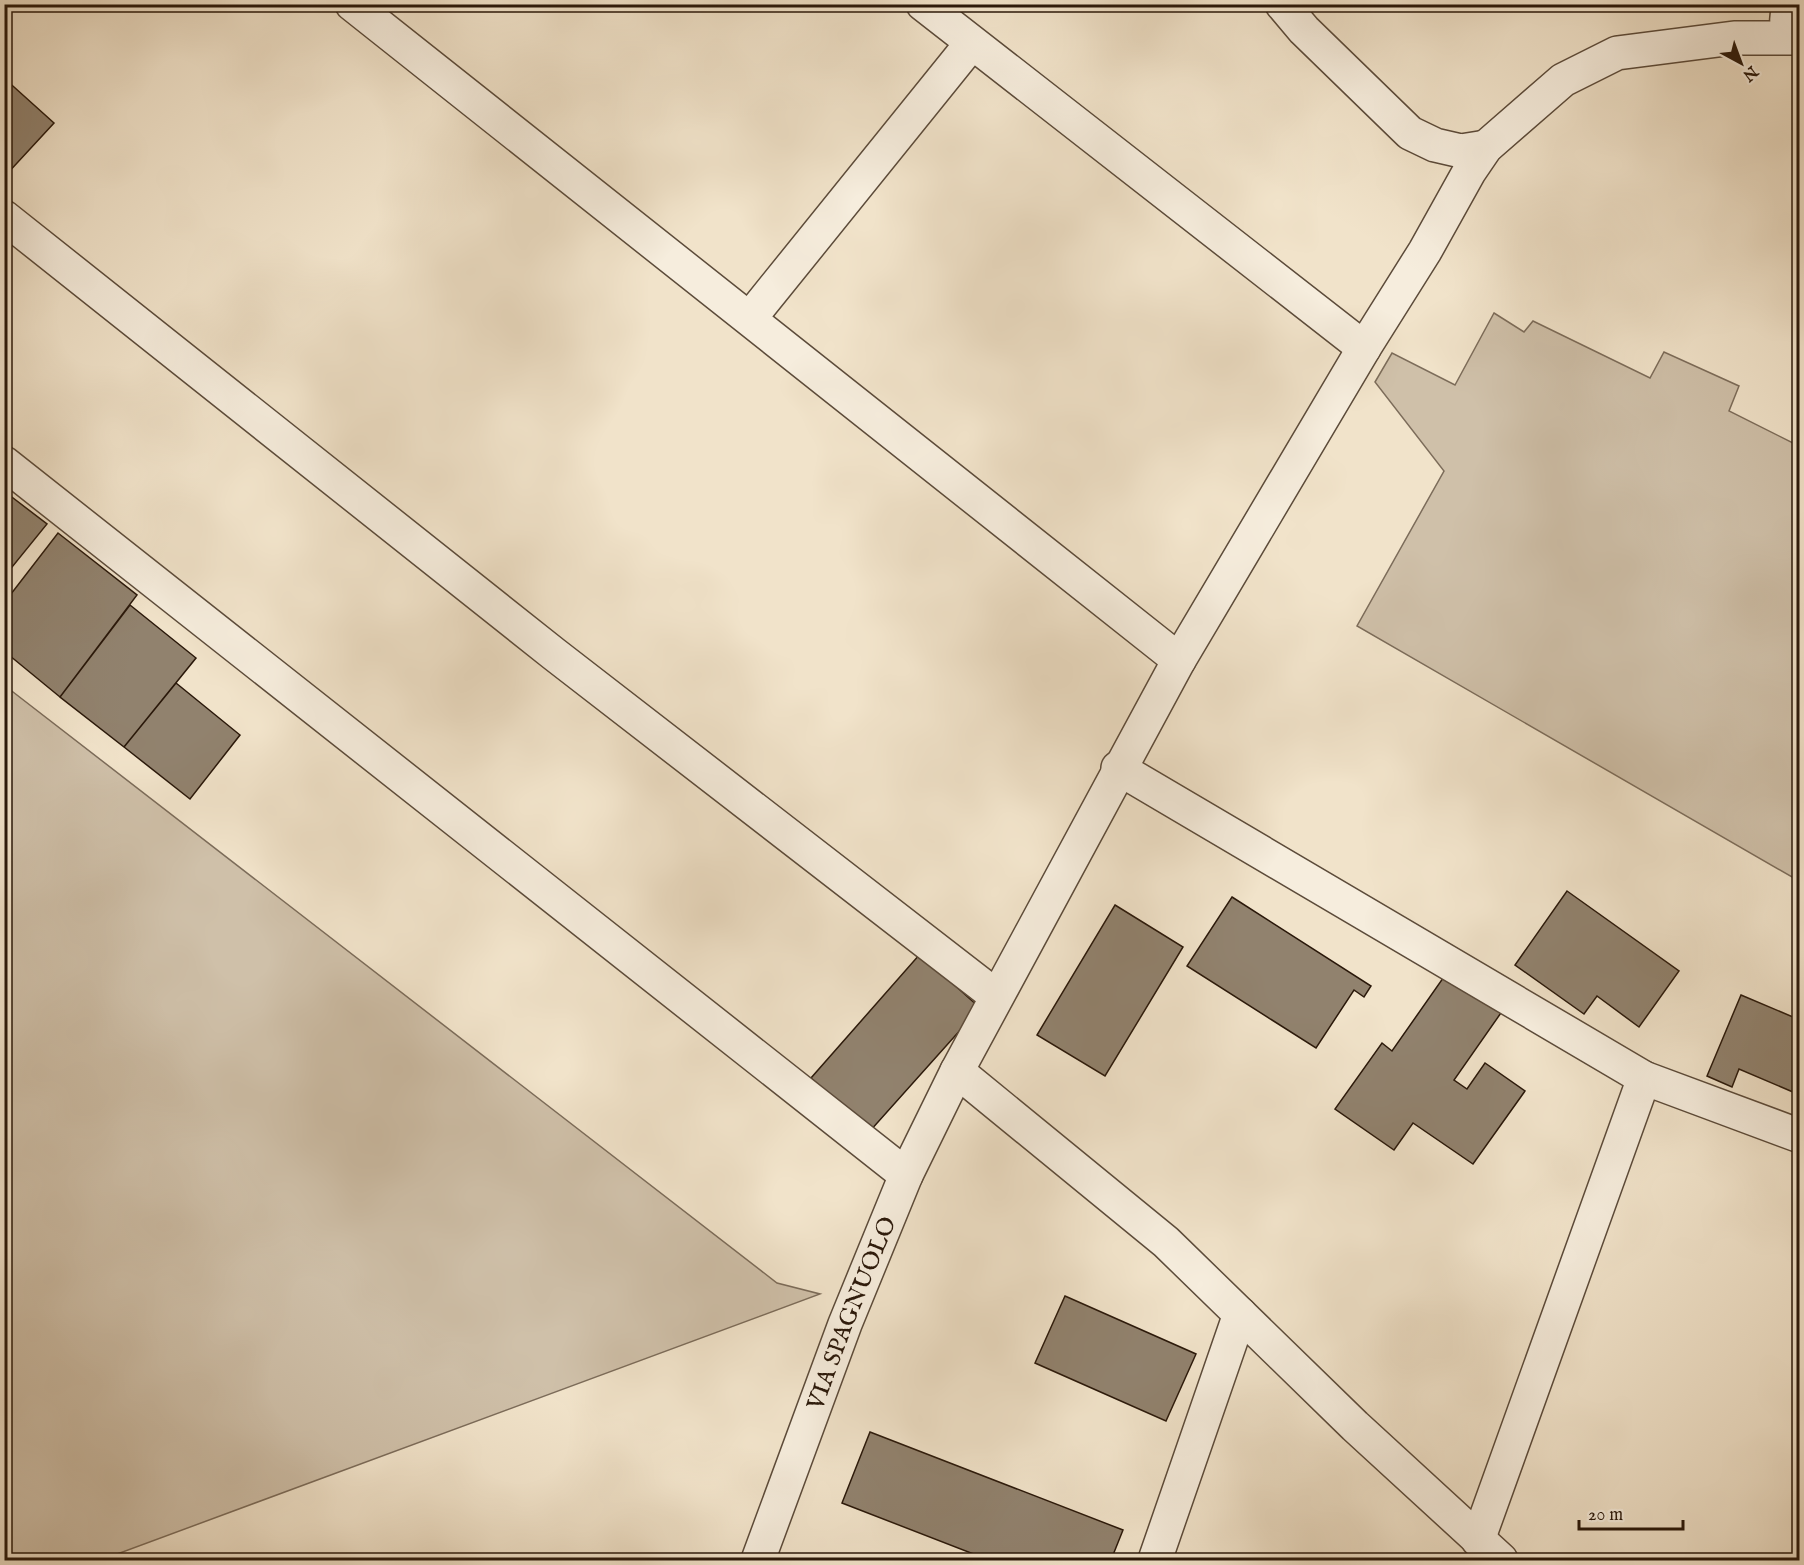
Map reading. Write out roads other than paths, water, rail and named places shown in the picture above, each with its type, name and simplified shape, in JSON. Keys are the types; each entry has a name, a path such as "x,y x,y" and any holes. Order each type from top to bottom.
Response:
{"street":[{"path":"352,4 1179,660"},
{"path":"923,4 971,44 1364,348"},
{"path":"1282,4 1312,38 1410,133 1435,145 1461,151 1486,147"},
{"path":"1795,4 1788,11 1786,22 1792,33 1800,37"},
{"name":"VIA SPAGNUOLO","path":"758,1560 845,1324 906,1175 957,1071 1118,768 1179,660 1486,147 1563,80 1617,53 1734,38 1800,37"},
{"path":"750,318 971,44"},
{"path":"4,217 554,654 996,996"},
{"path":"4,463 906,1175"},
{"path":"1118,768 1644,1078 1800,1136"},
{"path":"957,1071 1166,1242 1355,1426 1490,1550 1644,1078"},
{"path":"1155,1560 1240,1314"}]}
